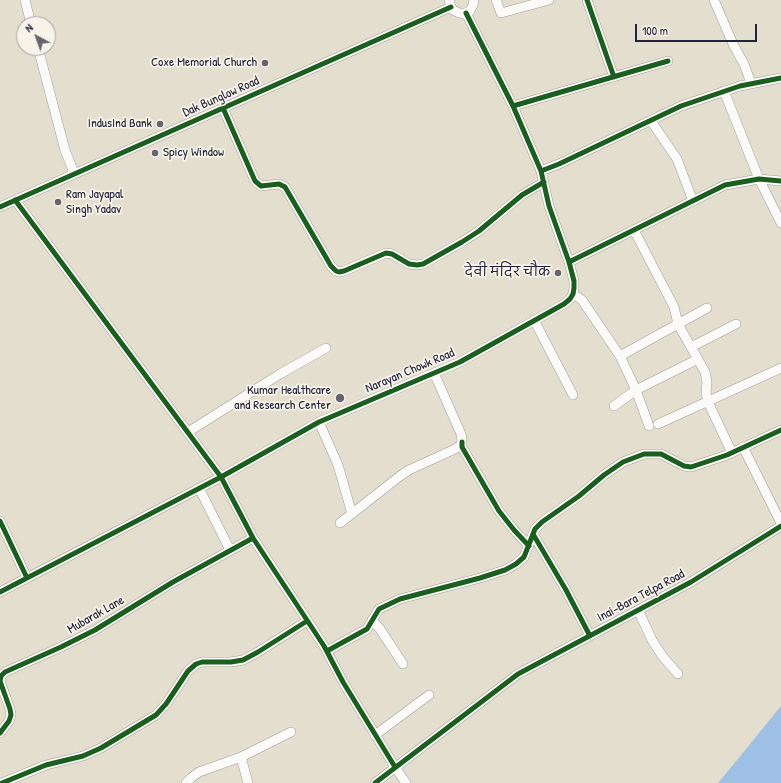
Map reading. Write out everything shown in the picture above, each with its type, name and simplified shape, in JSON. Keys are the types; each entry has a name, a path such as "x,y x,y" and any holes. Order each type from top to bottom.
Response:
{"street":[{"path":"25,0 29,16"},
{"path":"450,3 456,12 466,13 470,11 474,0"},
{"path":"496,0 501,13 549,0"},
{"path":"587,0 614,77"},
{"path":"714,0 733,44 744,64 751,83"},
{"name":"Dak Bunglow Road","path":"0,207 223,108 450,3"},
{"path":"466,13 513,106 541,171 549,206 569,262 574,281 573,294 582,300 620,356 653,425 708,402 781,368"},
{"path":"40,56 65,150 74,173"},
{"path":"513,106 668,62"},
{"path":"541,171 559,164 681,106 751,83 781,78"},
{"path":"724,91 759,179 781,223"},
{"path":"223,108 255,181 261,186 279,184 285,187 332,266 339,272 386,253 392,254 410,264 417,266 422,264 462,242 478,231 522,195 544,182"},
{"path":"651,121 677,159 693,201"},
{"path":"569,262 725,185 759,179 781,181"},
{"path":"15,200 221,477 253,538 327,651 375,735 406,783"},
{"path":"634,230 674,307 678,324 705,372 708,402 732,453"},
{"name":"Narayan Chowk Road","path":"0,592 221,477 319,422 460,362 564,304 573,294"},
{"path":"620,356 707,308"},
{"path":"534,320 573,394"},
{"path":"691,347 736,324"},
{"path":"188,432 280,374 326,348"},
{"path":"614,406 636,390 698,359"},
{"path":"434,373 460,434 462,447 499,512 529,546"},
{"path":"319,422 338,465 352,514"},
{"path":"327,651 367,629 379,609 400,599 505,570 516,564 524,557 535,529 542,522 623,462 644,454 661,454 684,466 691,467 732,453 781,430"},
{"path":"340,523 409,470 456,449 462,442"},
{"path":"743,447 781,525"},
{"path":"200,488 230,550"},
{"path":"0,521 27,578"},
{"name":"Inai-Bara Telpa Road","path":"375,783 518,674 691,582 781,525"},
{"path":"533,534 566,590 590,636"},
{"name":"Mubarak Lane","path":"0,733 9,721 11,715 0,681 1,676 5,672 61,648 94,630 173,582 253,538"},
{"path":"638,610 662,657 678,674"},
{"path":"372,620 380,629 403,664"},
{"path":"2,783 46,765 83,756 101,748 156,715 166,704 188,671 196,664 202,662 231,662 243,660 307,621"},
{"path":"375,735 429,695"},
{"path":"186,783 190,778 199,772 241,757 291,732"},
{"path":"241,757 248,783"}],"water":[{"path":"781,706 781,783 718,783 737,760"}],"cycle path":[{"path":"587,0 614,77"},
{"path":"0,207 451,7"},
{"path":"0,592 221,477 319,422 460,362 564,304 570,299 573,294 574,281 569,262 549,206 541,171 513,106 466,13"},
{"path":"513,106 668,61"},
{"path":"541,171 559,164 681,106 740,86 781,78"},
{"path":"223,108 255,181 261,186 279,184 285,187 331,266 339,272 386,253 392,254 409,264 423,264 479,231 522,195 544,182"},
{"path":"569,262 725,185 759,179 781,181"},
{"path":"15,200 221,477 253,538 324,646 343,682 395,767"},
{"path":"327,651 367,629 379,609 400,599 480,578 505,570 516,564 524,557 535,529 542,522 623,462 644,454 661,454 684,466 691,467 727,455 781,430"},
{"path":"462,442 462,447 499,511 529,546"},
{"path":"0,521 27,578"},
{"path":"375,783 518,674 691,582 781,526"},
{"path":"533,534 566,590 590,636"},
{"path":"0,733 9,721 11,715 0,681 1,676 5,672 95,630 173,582 253,538"},
{"path":"2,783 46,765 83,756 101,748 156,715 166,704 188,671 196,664 202,662 231,662 243,660 307,621"}],"place":[{"name":"Coxe Memorial Church","path":"265,63"},
{"name":"IndusInd Bank","path":"160,124"},
{"name":"Spicy Window","path":"155,153"},
{"name":"Ram Jayapal Singh Yadav","path":"58,202"},
{"name":"देवी मंदिर चौक","path":"558,273"},
{"name":"Kumar Healthcare and Research Center","path":"340,398"}]}
